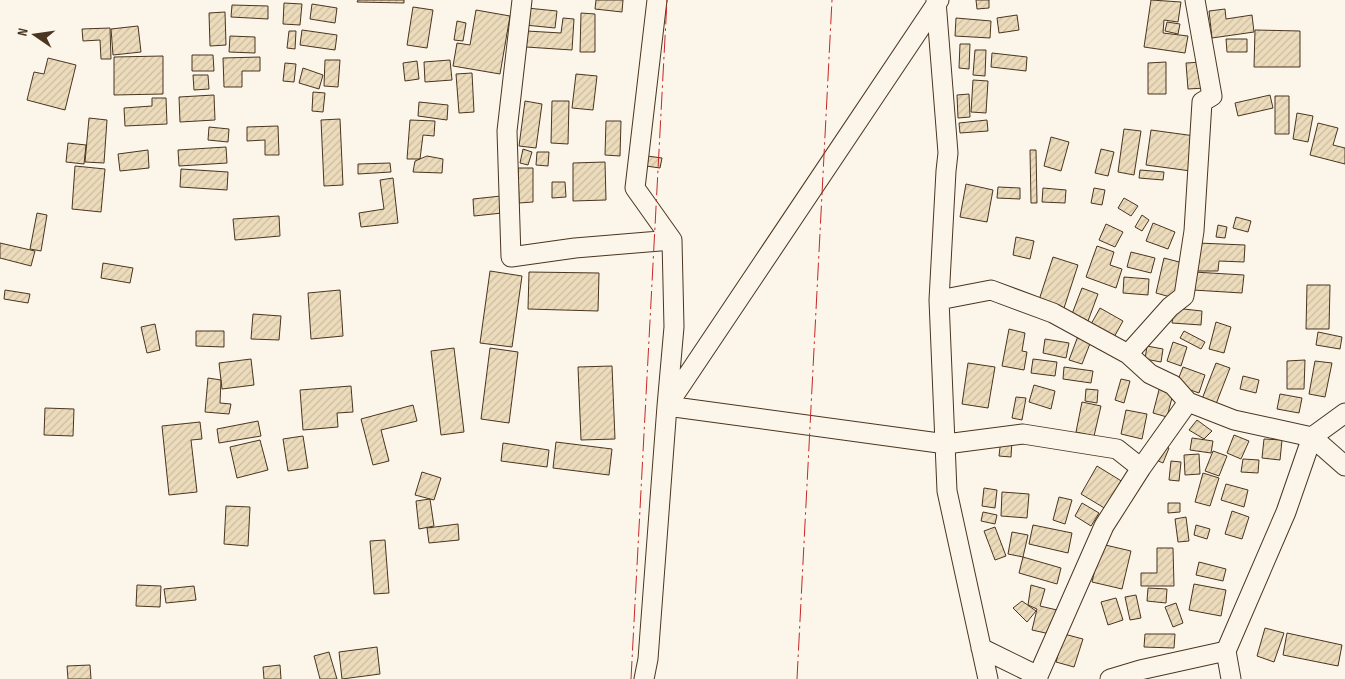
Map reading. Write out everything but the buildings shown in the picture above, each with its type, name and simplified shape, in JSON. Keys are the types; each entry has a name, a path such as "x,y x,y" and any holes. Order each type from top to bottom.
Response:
{"street":[{"path":"522,0 507,131 511,257 575,248 672,240"},
{"path":"644,679 648,659 666,406 674,327 672,240 636,188 657,0"},
{"path":"1128,354 1170,307 1184,296 1194,231 1202,102 1212,96 1195,0"},
{"path":"666,406 937,1"},
{"path":"937,1 948,154 939,300 947,491 988,679"},
{"path":"939,300 991,290 1053,313 1128,354 1150,374 1173,384 1188,402 1234,420 1312,438 1345,466"},
{"path":"981,648 1038,677 1104,526 1141,468 1188,402"},
{"path":"666,406 946,444 1023,434 1117,449 1141,468"},
{"path":"1231,679 1226,650 1286,512 1312,438 1345,413"},
{"path":"1110,679 1226,650"}],"power":[{"path":"631,679 667,0"},
{"path":"797,679 832,0"}]}
